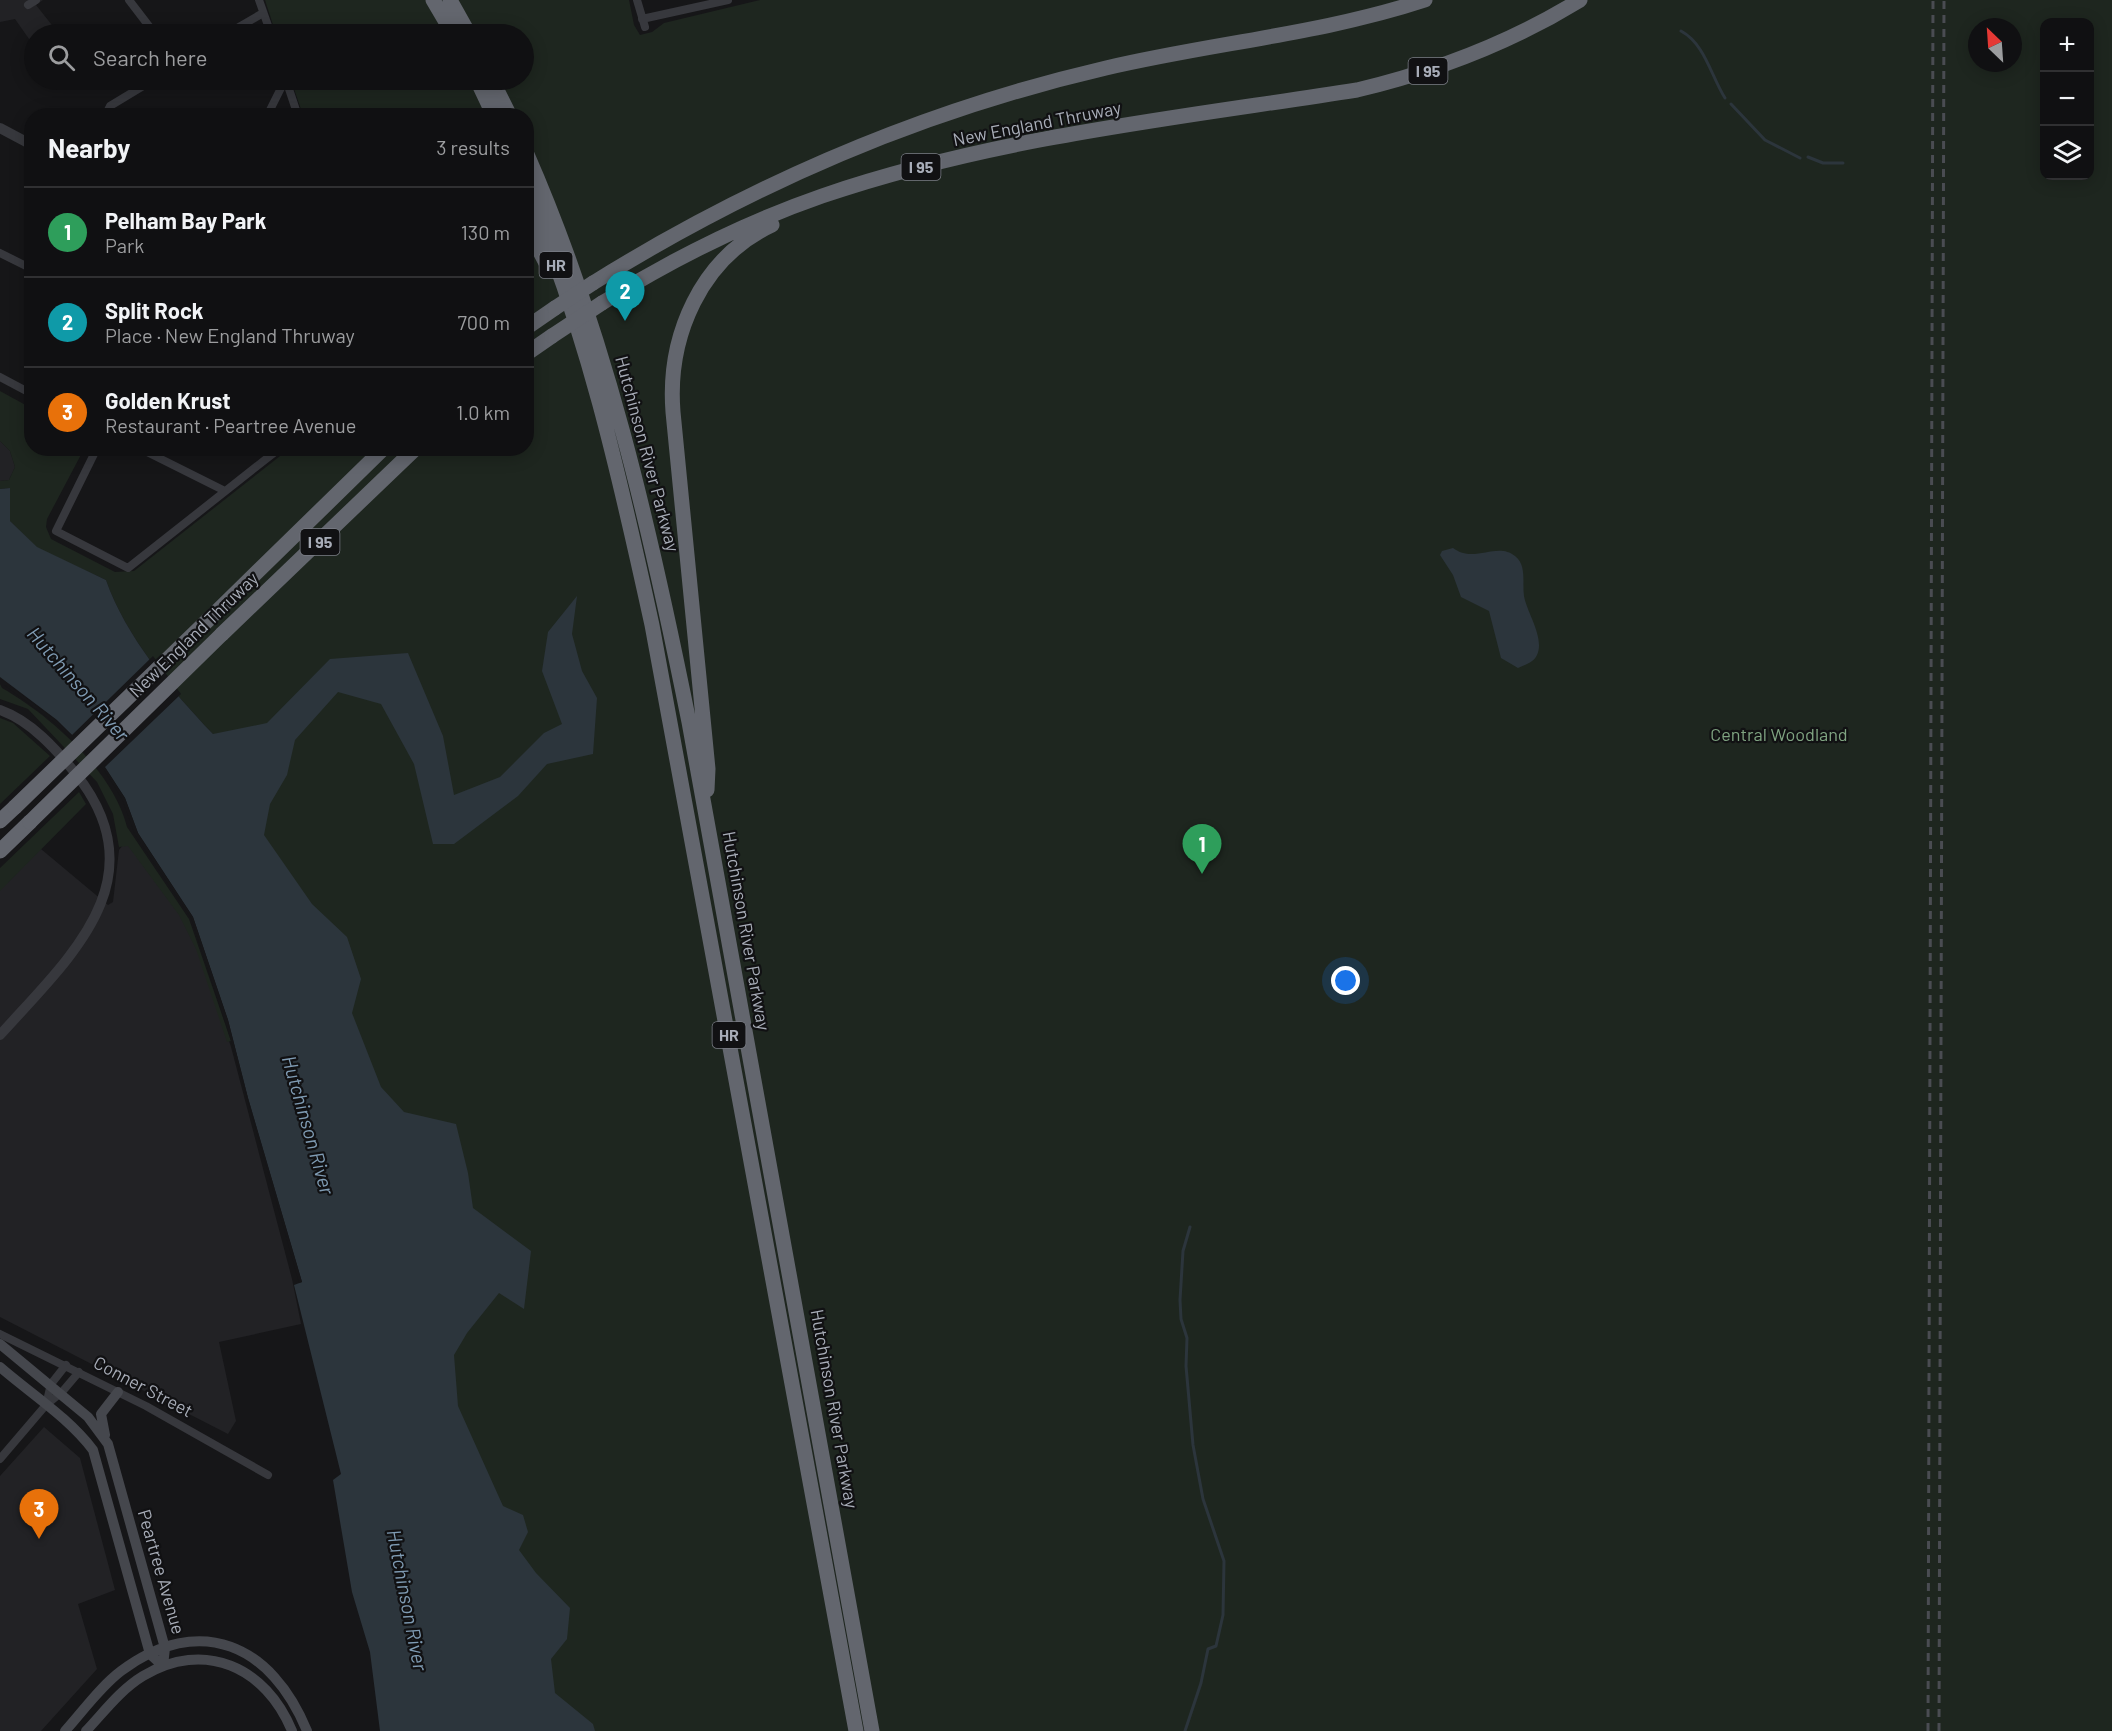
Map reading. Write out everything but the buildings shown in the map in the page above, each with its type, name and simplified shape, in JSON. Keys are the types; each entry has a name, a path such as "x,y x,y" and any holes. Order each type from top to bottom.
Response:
{"highway":[{"path":"434,0 447,24"},
{"path":"450,0 463,24"},
{"name":"New England Thruway","path":"534,322 593,283 702,218 772,183 872,140 930,119 1002,96 1102,69 1201,47 1350,22 1425,0"},
{"name":"New England Thruway","path":"534,348 602,303 715,240 805,202 917,168 1017,146 1099,130 1357,90 1392,81 1491,47 1580,0"},
{"path":"482,90 490,108"},
{"path":"497,90 506,108"},
{"name":"Hutchinson River Parkway","path":"534,172 572,266 611,387 662,592 705,811 872,1731"},
{"path":"705,811 708,769 673,412 673,363 687,314 717,267 745,241 805,202"},
{"name":"Hutchinson River Parkway","path":"534,210 573,317 620,488 661,668 856,1731"},
{"path":"534,241 573,317"},
{"name":"New England Thruway","path":"0,821 376,456"},
{"name":"New England Thruway","path":"0,851 408,456"}],"main road":[{"path":"0,1344 62,1392"},
{"path":"0,1367 46,1405"},
{"name":"Peartree Avenue","path":"62,1392 88,1417 108,1444 165,1648 164,1666"},
{"path":"108,1444 101,1414 118,1392"},
{"name":"Peartree Avenue","path":"46,1405 83,1437 98,1462 150,1654 164,1666"},
{"path":"65,1731 120,1672 150,1654 196,1641 232,1648 264,1665 284,1686 306,1731"},
{"path":"86,1731 128,1687 164,1666 184,1660 207,1660 240,1669 258,1682 275,1699 292,1731"}],"street":[{"path":"129,0 147,24"},
{"path":"259,0 267,24"},
{"path":"638,0 644,23 728,0"},
{"path":"244,24 263,13"},
{"path":"109,108 136,90"},
{"path":"271,108 281,90"},
{"path":"289,90 295,108"},
{"path":"0,128 24,141"},
{"path":"0,253 24,265"},
{"path":"0,377 24,390"},
{"path":"93,456 56,531 128,568 270,456"},
{"path":"155,456 225,491"},
{"path":"0,710 44,739 70,766 91,793 103,822 108,873 104,898 86,936 0,1035"},
{"name":"Conner Street","path":"0,1334 118,1392 268,1475"},
{"path":"46,1405 51,1384 66,1365"},
{"path":"0,1459 46,1405 62,1392 79,1372"}],"shaded area":[{"path":"0,0 43,0 36,5 51,24 24,24 24,32 15,19 0,22"},
{"path":"0,441 10,451 15,467 9,480 0,481"},
{"path":"128,839 183,916 202,958 231,1047 292,1279 301,1324 219,1342 236,1421 228,1434 0,1317 0,881 35,844 108,905 113,902 119,850"},
{"path":"44,1427 80,1458 115,1590 78,1604 97,1669 41,1731 0,1731 0,1476"}],"green space":[{"name":"Central Woodland","path":"265,0 629,0 634,25 640,35 652,32 664,23 760,0 2112,0 2112,1731 522,1731 213,734 151,662 125,622 106,580 37,548 10,521 10,488 0,489 0,481 9,480 15,467 10,451 0,441 0,391 24,404 24,456 80,456 47,519 46,527 51,539 115,572 134,571 280,456 534,456 534,108 301,108 294,90 534,90 534,24 273,24"},
{"path":"0,684 2,688 40,714 78,747 108,786 120,806 127,827 189,919 231,1041 227,1042 196,949 179,915 128,846 119,847 113,814 97,782 28,709 0,699"},
{"path":"0,718 13,723 50,756 0,804"},
{"path":"79,792 86,804 0,891 0,868"}],"water":[{"name":"Hutchinson River","path":"10,488 10,521 37,547 106,580 125,622 151,662 213,734 267,723 330,659 408,653 443,736 454,795 500,777 544,733 562,724 542,671 548,632 577,596 572,634 582,671 597,698 593,754 547,764 518,796 454,844 433,844 414,764 381,704 338,692 295,740 287,775 270,804 264,835 312,904 347,937 361,979 352,1013 381,1087 404,1112 456,1124 468,1173 473,1208 531,1251 524,1309 499,1293 467,1333 454,1355 458,1406 503,1506 523,1515 528,1532 519,1550 536,1573 570,1608 567,1639 551,1659 555,1693 593,1724 595,1731 380,1731 370,1652 352,1592 333,1480 341,1474 294,1285 302,1282 248,1098 228,1020 193,917 138,833 125,798 106,769 57,720 0,677 0,489"},
{"path":"1453,548 1469,554 1508,552 1519,560 1523,569 1524,596 1539,641 1537,655 1532,661 1518,668 1501,658 1489,611 1461,597 1453,575 1440,555 1442,551"}],"pier":[{"path":"153,656 181,694 105,767 125,798 138,833 193,917 228,1020 248,1098 302,1282 299,1283 231,1041 191,918 135,835 122,799 104,770 55,723 4,685 13,688 72,735"}],"waterway":[{"path":"1681,31 1702,52 1725,98"},
{"path":"1731,104 1765,140 1800,158"},
{"path":"1808,157 1823,163 1843,163"},
{"path":"1185,1731 1201,1683 1208,1649 1216,1646 1223,1615 1224,1561 1203,1499 1193,1445 1186,1366 1187,1338 1181,1319 1180,1300 1183,1251 1190,1227"}],"railway":[{"path":"1928,1731 1933,0"},
{"path":"1939,1731 1944,0"}],"place":[{"name":"Split Rock","path":"625,321"},
{"name":"Pelham Bay Park","path":"1202,874"},
{"name":"Golden Krust","path":"39,1539"}]}
